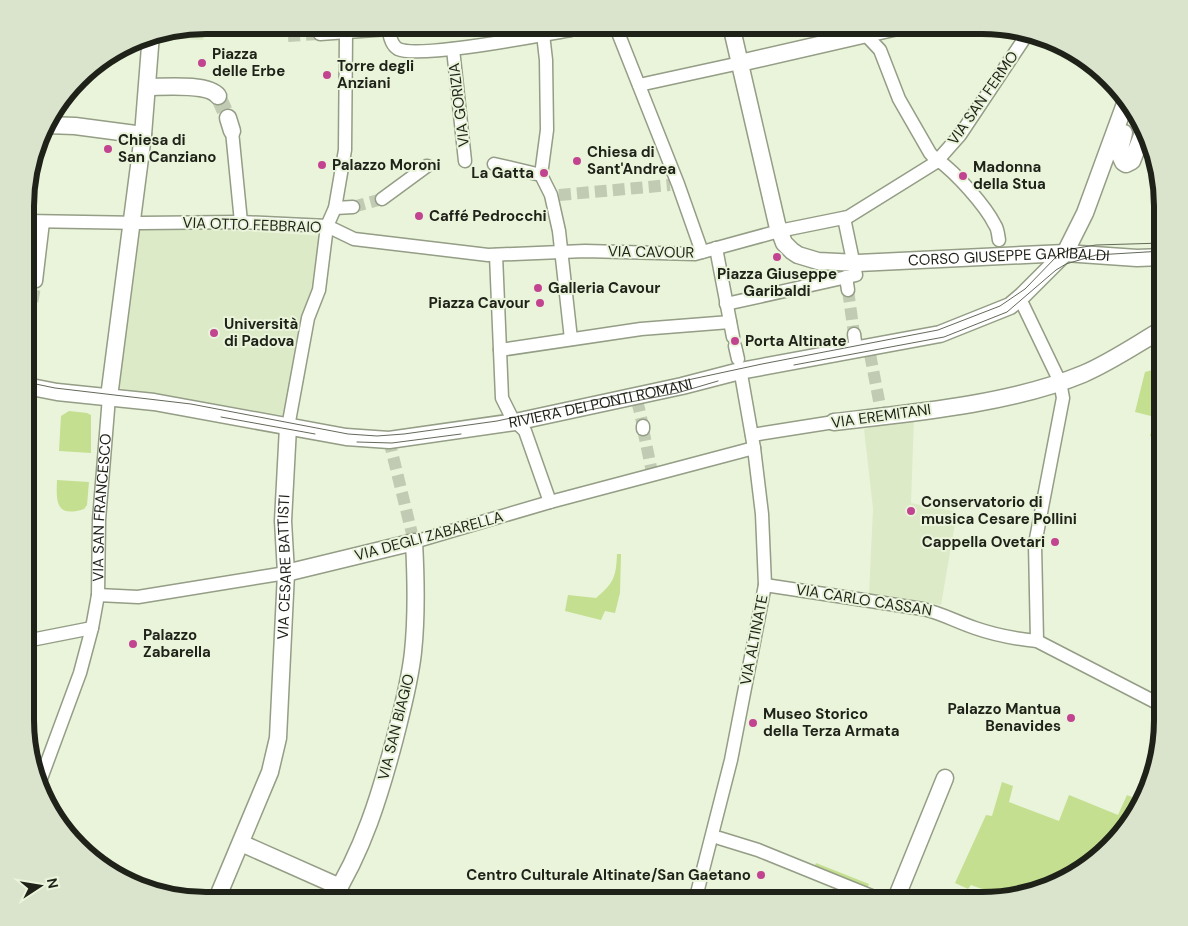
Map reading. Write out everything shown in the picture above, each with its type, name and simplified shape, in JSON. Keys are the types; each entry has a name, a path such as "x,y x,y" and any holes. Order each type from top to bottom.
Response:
{"street":[{"name":"VIA CESARE BATTISTI","path":"220,892 270,772 278,738 286,573 283,521 288,427 308,318 319,290 327,226 335,208 345,150 346,34"},
{"path":"390,34 393,44 397,48 407,51 453,49 544,34 547,68 547,123 541,175 555,195 571,340"},
{"path":"619,34 639,85 674,185 702,252"},
{"path":"733,34 778,228 784,243 798,255 850,270"},
{"path":"639,85 740,63 849,34"},
{"path":"867,34 880,50 899,99 930,153 946,166 979,203 996,225 999,240"},
{"name":"VIA SAN FERMO","path":"846,217 938,161 960,135 1024,39"},
{"path":"150,43 148,86 202,88 213,91 218,96"},
{"name":"VIA GORIZIA","path":"453,49 465,161"},
{"name":"VIA SAN FRANCESCO","path":"43,774 80,673 98,596 99,520 109,396 148,86"},
{"name":"RIVIERA DEI PONTI ROMANI","path":"34,388 57,392 109,396 218,413 368,440 389,440 515,422 637,398 740,371 940,334 1010,306 1065,253 1085,213 1124,108"},
{"path":"1129,117 1120,143 1119,153 1123,162 1132,161 1141,139"},
{"path":"54,125 75,126 143,135"},
{"path":"230,125 241,222"},
{"path":"494,164 541,175"},
{"path":"382,199 427,166"},
{"path":"335,208 353,207"},
{"path":"738,360 716,248 778,228 846,217 850,270 848,290"},
{"name":"VIA OTTO FEBBRAIO","path":"34,221 241,222 327,226 354,239 492,255"},
{"path":"36,281 43,222"},
{"path":"550,502 525,431 515,422 502,398 492,255 561,247"},
{"name":"VIA CAVOUR","path":"561,247 585,251 702,252 716,248"},
{"name":"CORSO GIUSEPPE GARIBALDI","path":"850,270 1065,253 1154,257"},
{"path":"500,354 728,312 850,270"},
{"path":"1023,305 1060,382 1064,398 1035,544 1037,641 1154,701"},
{"name":"VIA EREMITANI","path":"752,435 882,414 1009,397 1060,382 1099,366 1154,334"},
{"name":"VIA ALTINATE","path":"697,892 731,760 765,585 762,514 752,435 740,374"},
{"name":"VIA DEGLI ZABARELLA","path":"98,596 146,596 286,573 414,542 550,502 754,448"},
{"name":"VIA SAN BIAGIO","path":"336,892 368,827 401,714 413,655 415,630 414,542"},
{"name":"VIA CARLO CASSAN","path":"765,585 923,608 938,612 976,628 1018,639 1037,641"},
{"path":"34,639 92,628"},
{"path":"888,892 945,778"},
{"path":"719,838 758,850 864,892"},
{"path":"241,843 340,886"}],"shaded area":[{"path":"204,34 203,40 168,38 183,35"},
{"name":"Università di Padova","path":"137,229 233,230 324,236 287,416 118,388"},
{"name":"Conservatorio di musica Cesare Pollini","path":"914,418 911,503 957,512 941,605 869,594 873,509 864,429"}],"green space":[{"path":"1154,370 1154,417 1135,412 1145,372"},
{"path":"69,411 91,415 91,453 59,451 61,416"},
{"path":"1154,421 1154,437 1150,436"},
{"path":"57,480 89,482 87,505 84,509 75,511 63,510 58,501"},
{"path":"617,554 621,554 620,593 615,613 605,611 601,620 565,611 568,595 596,598 607,588 615,574"},
{"path":"1002,782 1013,786 1009,802 1059,821 1069,795 1118,815 1127,795 1135,799 1112,834 1096,850 1068,869 1038,883 1016,889 990,892 971,885 968,889 955,883 986,815 992,816"},
{"path":"816,863 869,884 866,890 813,870"}],"tunnel":[{"path":"288,36 320,34"},
{"path":"218,96 228,118"},
{"path":"559,195 670,185"},
{"path":"353,207 382,199"},
{"path":"34,292 36,281"},
{"path":"848,290 854,334"},
{"path":"870,354 881,411"},
{"path":"637,400 643,426"},
{"path":"643,429 652,472"},
{"path":"389,440 414,542"}],"tram line":[{"path":"34,384 55,388 191,404 348,434 377,436 404,434 497,421 762,364 938,330 1000,306 1025,289 1058,255 1071,249 1096,245 1154,243"},
{"path":"794,365 944,337 1007,312 1056,270 1066,264 1096,255 1154,252"},
{"path":"579,412 677,393 718,381"},
{"path":"221,417 315,434"},
{"path":"357,442 392,443 461,434"}],"place":[{"name":"Piazza delle Erbe","path":"202,63"},
{"name":"Torre degli Anziani","path":"327,75"},
{"name":"Chiesa di San Canziano","path":"108,149"},
{"name":"Chiesa di Sant'Andrea","path":"577,161"},
{"name":"Palazzo Moroni","path":"322,165"},
{"name":"La Gatta","path":"544,173"},
{"name":"Madonna della Stua","path":"963,176"},
{"name":"Caffé Pedrocchi","path":"419,216"},
{"name":"Piazza Giuseppe Garibaldi","path":"777,257"},
{"name":"Galleria Cavour","path":"538,288"},
{"name":"Piazza Cavour","path":"540,303"},
{"name":"Università di Padova","path":"214,333"},
{"name":"Porta Altinate","path":"735,341"},
{"name":"Conservatorio di musica Cesare Pollini","path":"911,511"},
{"name":"Cappella Ovetari","path":"1055,542"},
{"name":"Palazzo Zabarella","path":"133,644"},
{"name":"Palazzo Mantua Benavides","path":"1071,718"},
{"name":"Museo Storico della Terza Armata","path":"753,723"},
{"name":"Centro Culturale Altinate/San Gaetano","path":"761,875"}]}
